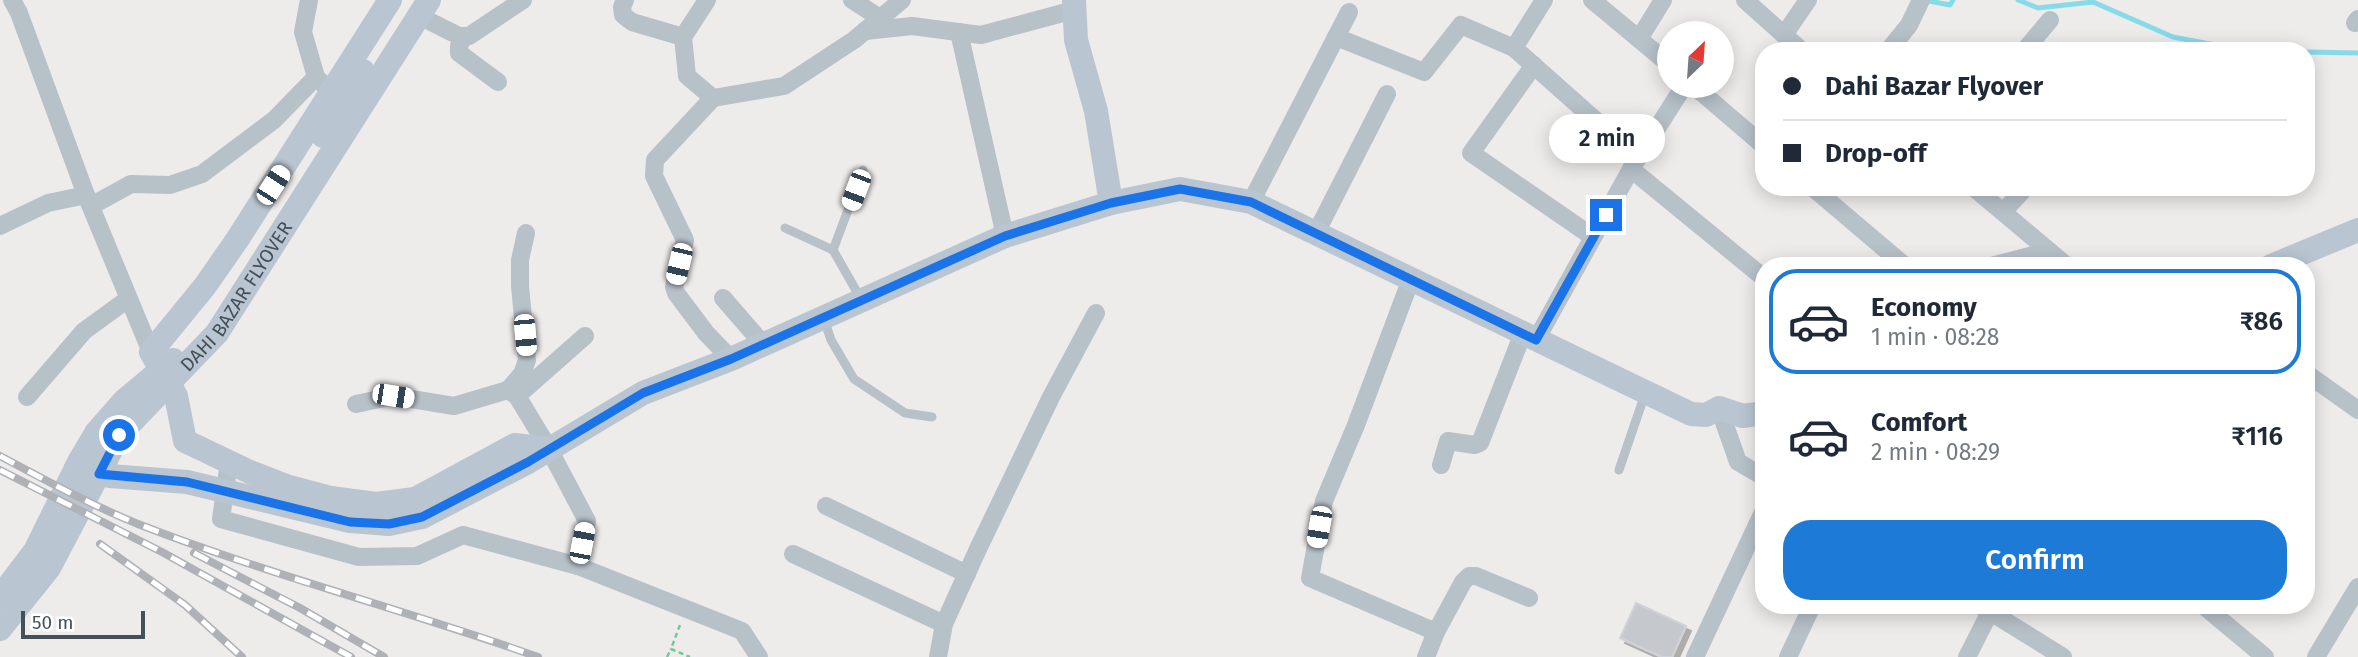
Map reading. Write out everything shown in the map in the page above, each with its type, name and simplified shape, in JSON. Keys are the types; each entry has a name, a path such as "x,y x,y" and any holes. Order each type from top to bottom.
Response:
{"street":[{"path":"12,0 128,299 151,352 176,396 185,441 286,486 331,498 376,504 415,499 515,445 550,449"},
{"path":"309,0 303,32 323,84"},
{"path":"151,352 205,286 237,240 323,84 390,0"},
{"name":"DAHI BAZAR FLYOVER","path":"0,629 48,568 88,471 96,433 124,401 176,357 214,312 409,0"},
{"path":"176,396 195,384 240,320 430,11 445,0"},
{"path":"430,11 459,36 469,36 523,0"},
{"path":"625,0 623,15 632,22 683,37"},
{"path":"707,0 683,37 687,76 713,98"},
{"path":"852,0 880,18"},
{"path":"731,359 706,333 676,293 674,287 685,240 654,176 655,160 713,98 785,86 865,31 902,0"},
{"path":"1514,48 1544,0"},
{"path":"1592,0 1657,54"},
{"path":"1639,39 1663,0"},
{"path":"1745,0 1792,42"},
{"path":"1784,35 1808,0"},
{"path":"1895,42 1909,24 1921,0"},
{"path":"865,31 912,26 981,34 1074,5 1076,40 1096,111 1111,203"},
{"name":"DAHI BAZAR FLYOVER","path":"0,597 35,551 88,471 217,333 430,11"},
{"path":"1251,202 1349,12"},
{"path":"2032,42 2050,20"},
{"path":"1336,37 1424,72 1461,25 1514,48 1635,163 1755,270"},
{"path":"959,32 1005,236"},
{"path":"464,36 459,53 498,82"},
{"path":"1534,65 1471,153 1593,237"},
{"path":"3,221 48,203 89,200 131,184 170,185 202,174 323,84"},
{"path":"1316,233 1387,94"},
{"path":"1441,465 1448,441 1475,445 1480,443 1530,336 1676,98"},
{"path":"1708,98 1755,138"},
{"path":"88,471 187,482 350,522 389,524 422,517 528,462 643,393 731,359 1005,236 1111,203 1180,189 1251,202 1691,414 1706,415 1719,408 1743,416 1755,413"},
{"path":"1823,196 1894,257"},
{"path":"1984,196 2056,257"},
{"path":"2003,212 2018,196"},
{"path":"2294,257 2358,230"},
{"path":"513,393 527,360 520,286 520,260 526,233"},
{"path":"2026,257 2049,251"},
{"path":"1411,279 1324,501 1310,578 1436,632"},
{"path":"723,298 763,344"},
{"path":"27,397 84,331 128,299"},
{"path":"938,657 944,624 1051,397 1096,313"},
{"path":"356,404 393,396 454,406 513,393 585,336"},
{"path":"2315,379 2358,410"},
{"path":"513,393 550,449 587,521 578,566"},
{"path":"1719,408 1738,462 1755,472"},
{"path":"229,462 220,519 359,557 417,556 463,534 578,566 742,631 759,657"},
{"path":"826,506 967,574"},
{"path":"1695,657 1755,529"},
{"path":"793,554 944,624"},
{"path":"1426,657 1436,632 1463,582 1469,576 1476,576 1529,598"},
{"path":"2316,657 2358,587"},
{"path":"1788,657 1808,614"},
{"path":"1967,657 1985,614"},
{"path":"1998,614 2063,657"},
{"path":"2214,614 2265,657"}],"lane":[{"path":"834,250 863,170"},
{"path":"785,228 834,250 862,300"},
{"path":"823,317 831,340 854,379 905,413 932,417"},
{"path":"1619,470 1646,393"}],"path":[{"path":"667,657 686,609"},
{"path":"671,649 690,657"}],"building":[{"path":"1636,603 1686,626 1672,657 1662,657 1620,638"}],"waterway":[{"path":"1924,0 1950,5 1953,0"},
{"path":"2018,0 2038,8 2093,2 2173,37 2199,42"},
{"path":"2315,52 2358,53"}],"railway":[{"path":"0,456 138,524 237,560 538,657"},
{"path":"0,470 162,552 351,657"},
{"path":"100,544 185,605 242,657"},
{"path":"194,553 300,608 384,657"}],"route":[{"path":"119,435 99,474 187,482 350,522 389,524 422,517 528,462 643,393 731,359 1005,236 1111,203 1180,189 1251,202 1536,340 1606,215"}]}
